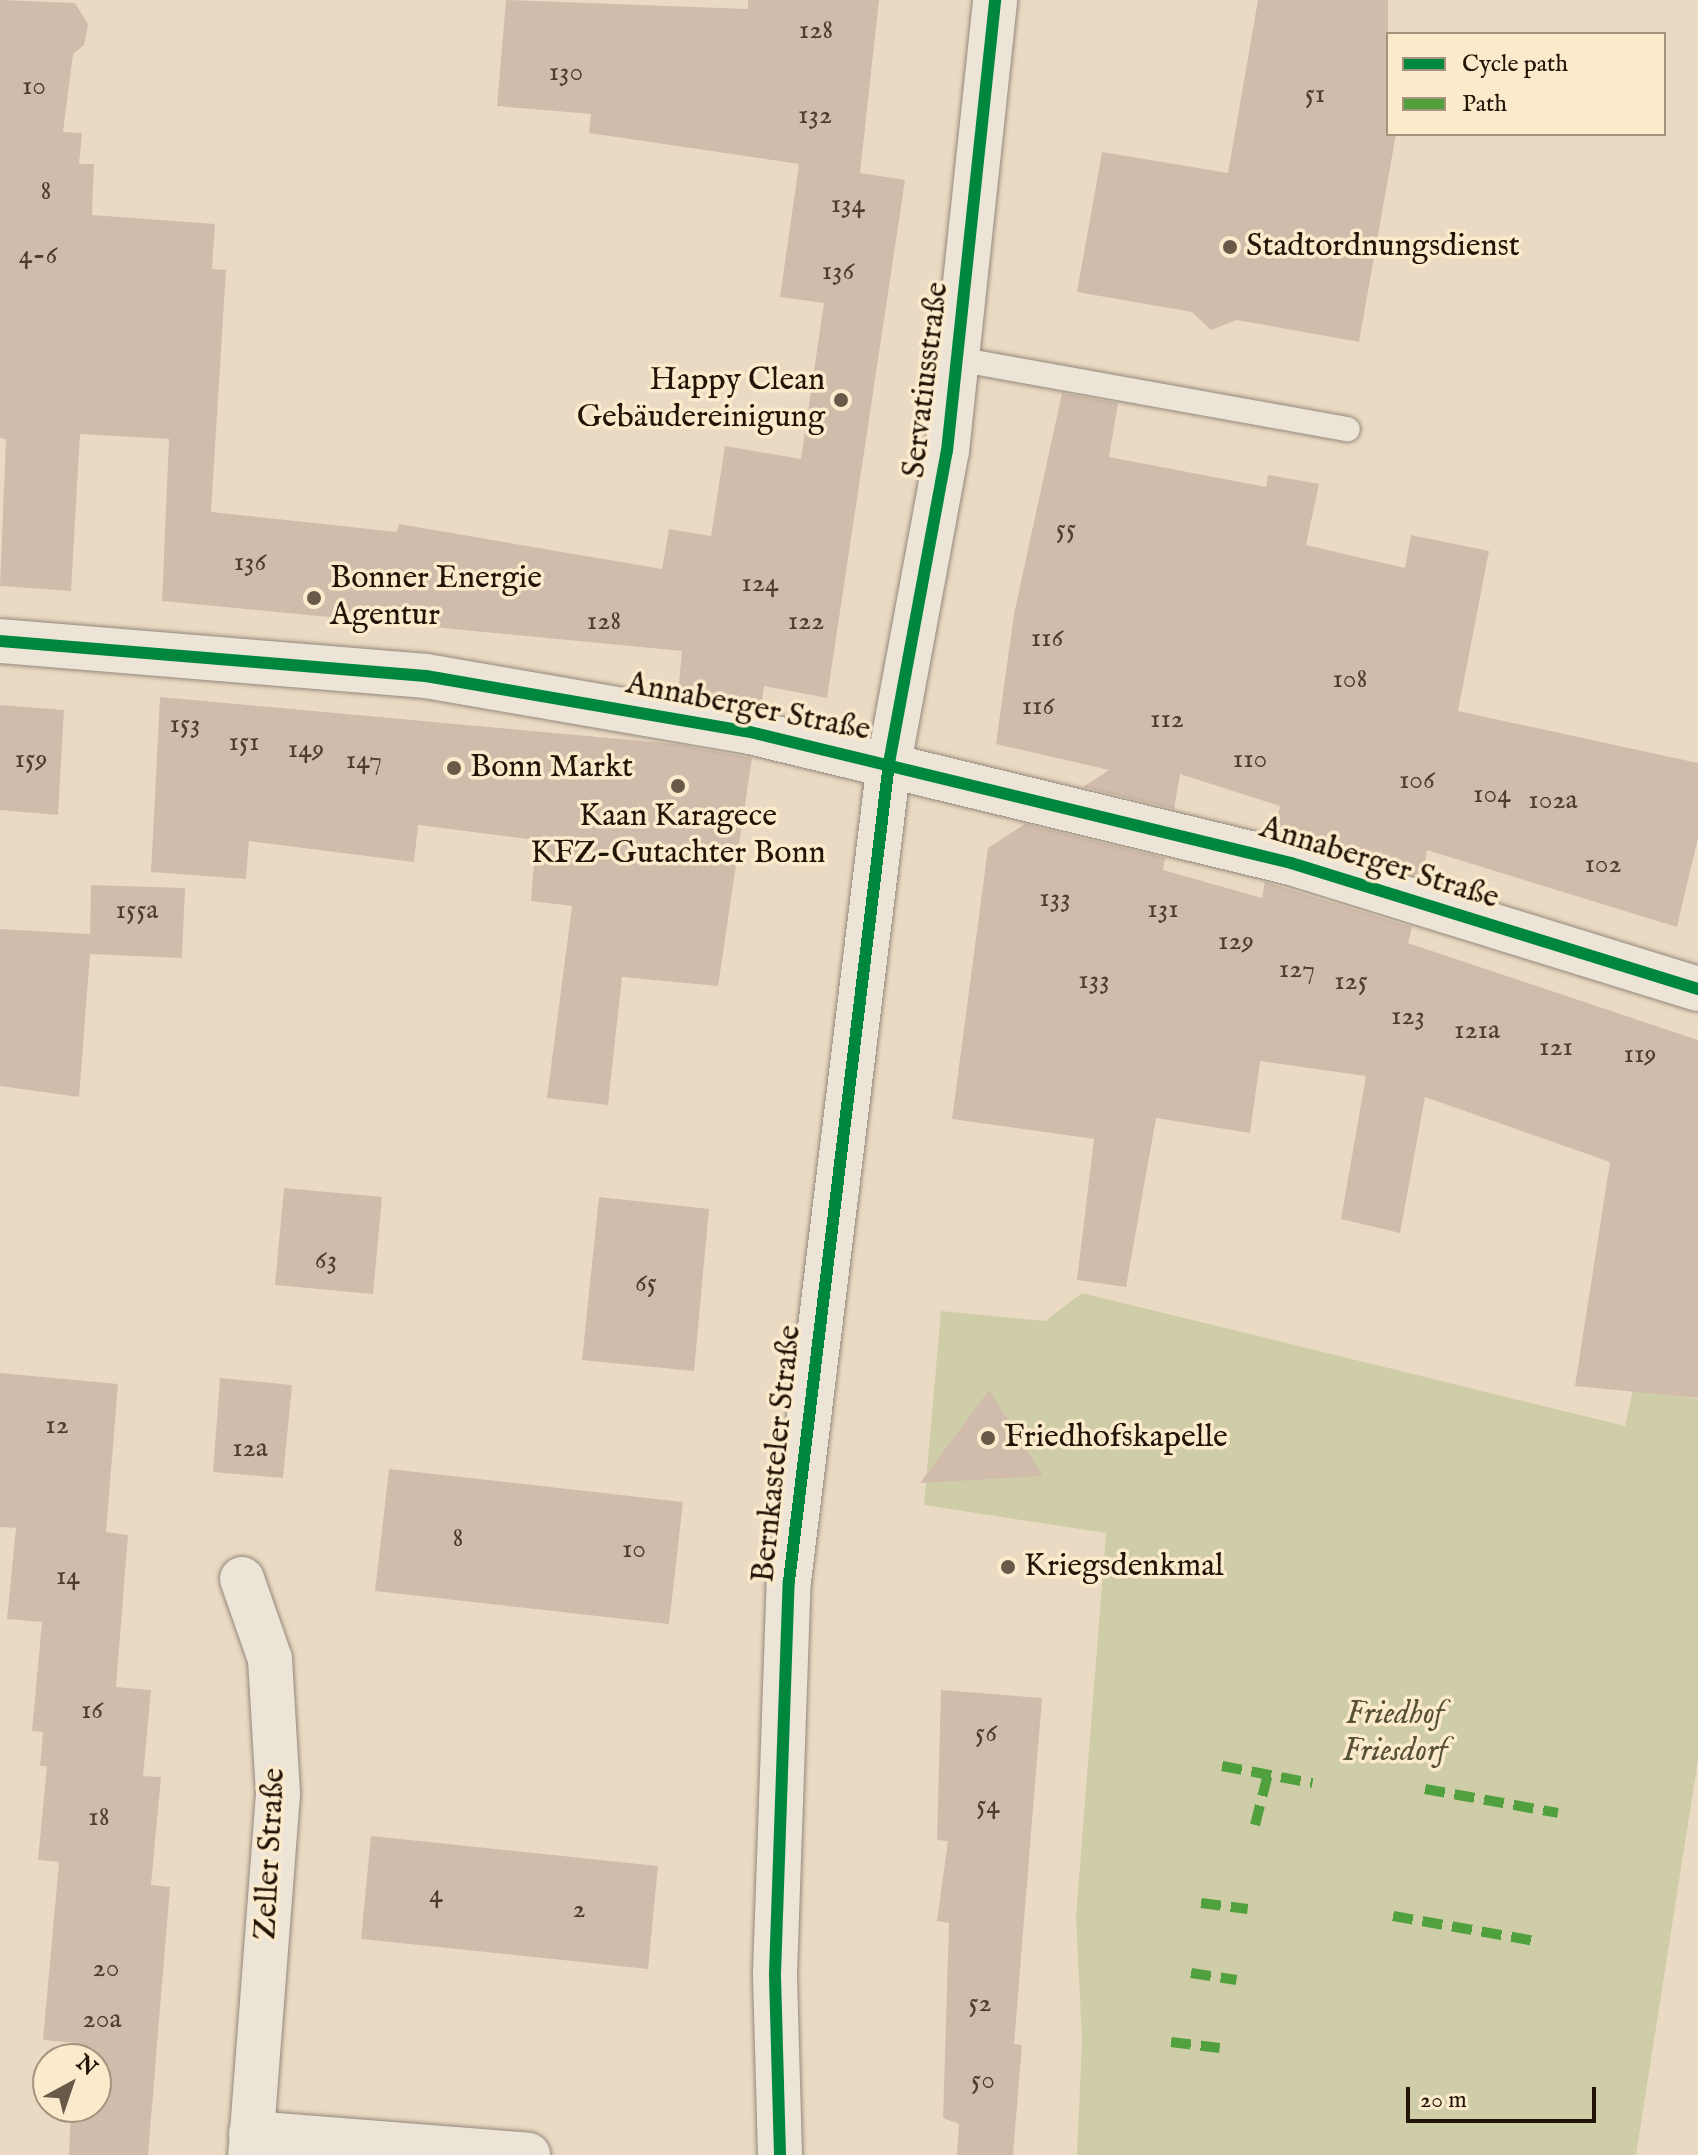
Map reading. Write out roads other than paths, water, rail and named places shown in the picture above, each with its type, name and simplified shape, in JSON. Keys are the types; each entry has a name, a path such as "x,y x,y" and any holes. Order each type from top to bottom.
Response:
{"street":[{"name":"Servatiusstraße","path":"889,763 947,451 995,0"},
{"name":"Annaberger Straße","path":"0,641 426,676 889,763 1291,863 1698,989"},
{"name":"Bernkasteler Straße","path":"780,2155 775,1973 789,1581 889,763"},
{"name":"Zeller Straße","path":"242,1579 270,1659 278,1794 251,2144 528,2155"}],"lane":[{"path":"957,359 1348,429"}],"place":[{"name":"Stadtordnungsdienst","path":"1230,247"},
{"name":"Happy Clean Gebäudereinigung","path":"841,400"},
{"name":"Bonner Energie Agentur","path":"314,598"},
{"name":"Bonn Markt","path":"454,768"},
{"name":"Kaan Karagece KFZ-Gutachter Bonn","path":"678,786"},
{"name":"Friedhofskapelle","path":"988,1438"},
{"name":"Kriegsdenkmal","path":"1008,1567"}],"park label":[{"name":"Friedhof Friesdorf","path":"1395,1734"}]}
